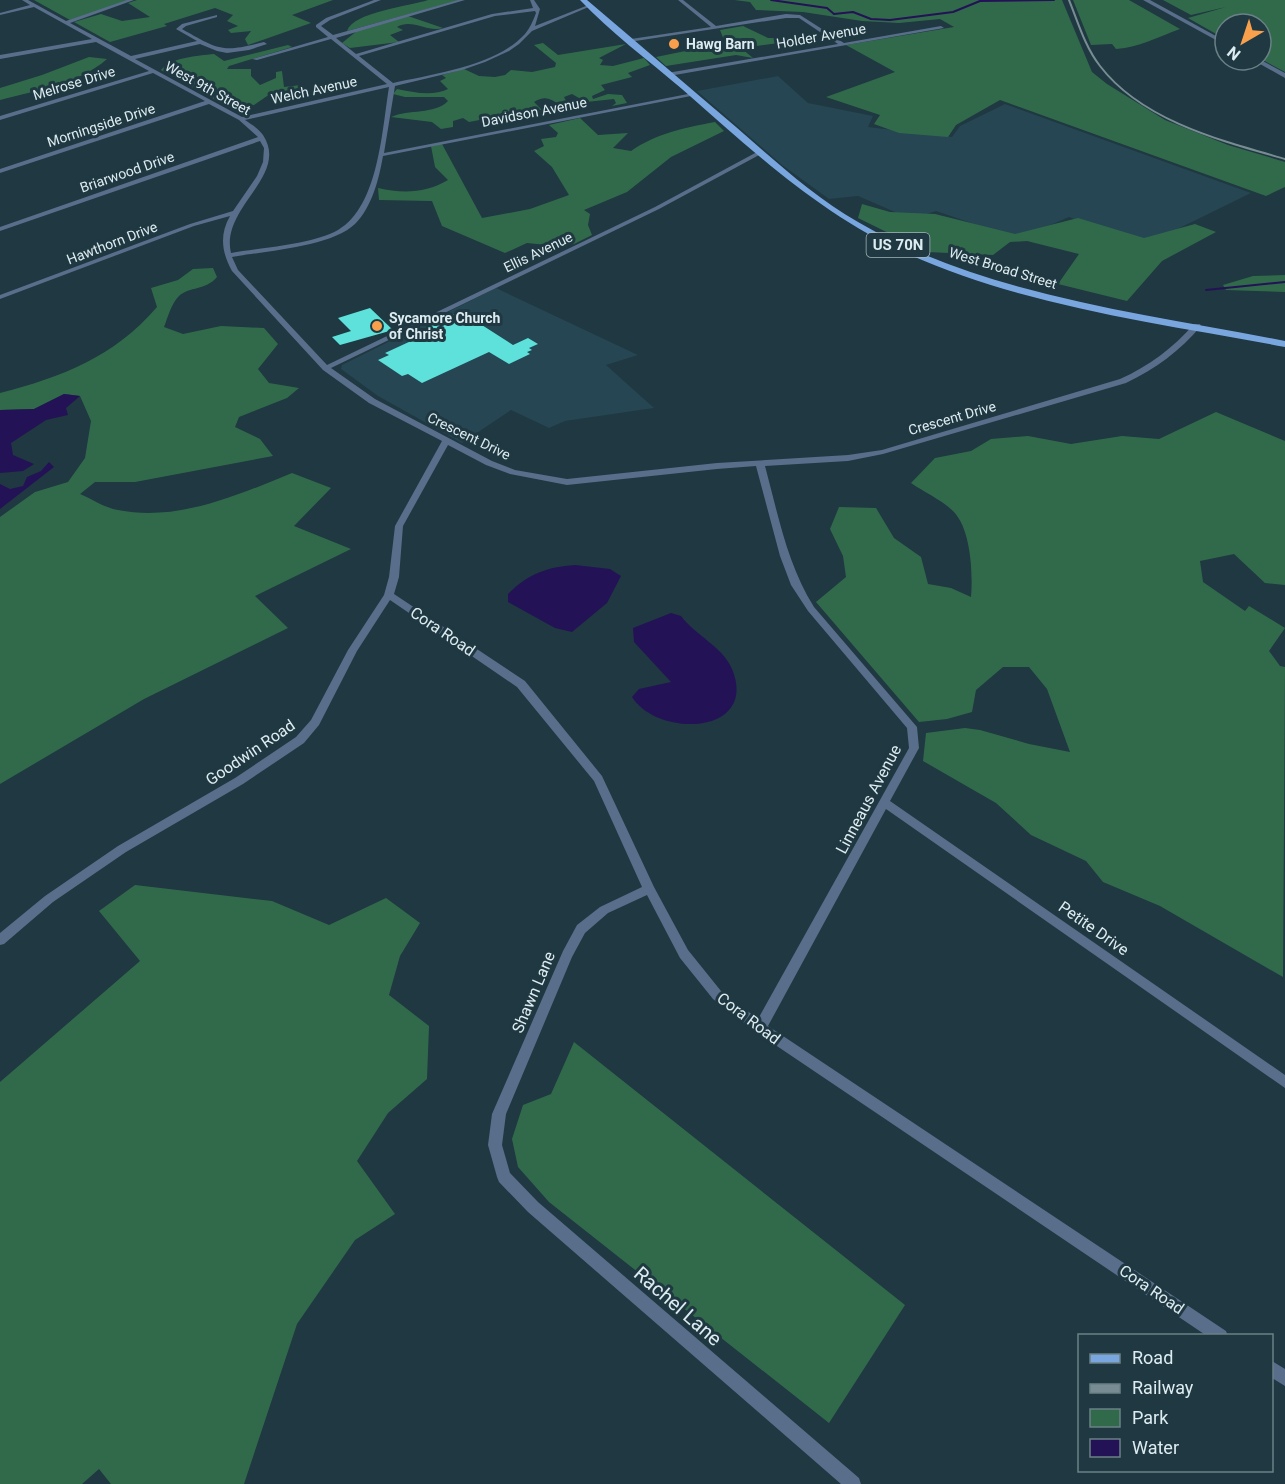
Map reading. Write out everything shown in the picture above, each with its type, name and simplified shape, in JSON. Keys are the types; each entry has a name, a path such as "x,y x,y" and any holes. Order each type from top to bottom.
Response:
{"main road":[{"name":"West Broad Street","path":"586,2 759,153 822,204 846,219 946,266 1041,295 1285,344"}],"street":[{"name":"West 9th Street","path":"24,0 241,119 262,138"},
{"path":"65,23 132,0"},
{"path":"379,0 322,22 318,28 392,85"},
{"path":"255,59 463,0"},
{"path":"532,0 538,9"},
{"path":"680,0 716,28"},
{"path":"1146,0 1213,36"},
{"path":"392,85 460,69 490,58 517,43 530,30 586,2"},
{"path":"0,14 34,6"},
{"path":"354,56 494,15 538,9"},
{"path":"530,30 538,9"},
{"path":"215,15 184,25 179,29 221,52 235,52 264,44"},
{"path":"631,41 786,16 800,17 842,44"},
{"name":"Holder Avenue","path":"669,74 941,28"},
{"path":"0,57 96,40"},
{"path":"130,58 201,42"},
{"name":"Melrose Drive","path":"0,118 154,71"},
{"path":"262,138 267,149 265,172 233,213 225,238 227,256 324,237 352,225 373,187 381,155 392,85"},
{"name":"Welch Avenue","path":"241,119 392,85"},
{"name":"Davidson Avenue","path":"381,155 691,93"},
{"name":"Morningside Drive","path":"0,171 210,102"},
{"name":"Briarwood Drive","path":"0,229 262,138"},
{"name":"Ellis Avenue","path":"326,368 652,211 759,153"},
{"name":"Hawthorn Drive","path":"0,297 192,225 233,213"},
{"name":"Crescent Drive","path":"227,256 235,271 326,368 372,401 446,441 513,472 567,482 848,458 883,452 1100,388 1142,373 1161,361 1197,326"},
{"name":"Goodwin Road","path":"0,940 49,899 122,849 239,781 300,740 315,722 353,650 389,595 394,578 399,526 446,441"},
{"name":"Linneaus Avenue","path":"760,464 785,556 796,585 811,609 912,727 914,748 760,1028"},
{"name":"Cora Road","path":"389,595 521,684 598,779 649,889 684,954 717,996 760,1028 1219,1334"},
{"name":"Petite Drive","path":"884,802 1285,1082"},
{"name":"Shawn Lane","path":"495,1146 499,1114 567,955 581,929 604,910 649,889"},
{"name":"Rachel Lane","path":"495,1146 504,1178 533,1208 853,1484"}],"shaded area":[{"path":"778,76 808,103 873,116 868,127 952,137 960,126 1005,104 1251,193 1143,246 1069,217 1018,239 936,211 911,219 858,196 829,199 782,165 697,91"},
{"path":"496,288 638,355 606,365 654,408 565,421 549,428 511,410 462,443 378,396 341,369 342,365"}],"green space":[{"path":"34,0 130,0 70,20"},
{"path":"137,0 333,0 292,15 311,23 248,45 245,39 251,31 231,33 228,30 238,26 227,21 233,15 215,8 164,24 167,26 110,42 74,22 101,14 122,21 150,17 128,3"},
{"path":"428,0 460,0 347,31 351,24 371,14"},
{"path":"734,0 1062,0 1092,72 1165,120 1228,145 1285,162 1285,187 1266,196 1000,100 956,125 948,137 899,133 874,124 880,115 826,97 895,72 846,45 954,27 940,19 899,23 862,21 803,12 756,10 750,2"},
{"path":"1073,0 1129,0 1180,29 1125,48 1116,49 1112,44 1091,45"},
{"path":"1163,0 1285,0 1285,72 1273,66 1273,12 1213,12 1213,32 1188,18 1226,7 1191,15"},
{"path":"408,16 443,28 432,29 408,24 397,27 403,30 390,35 399,42 350,48 342,43 358,30"},
{"path":"743,26 768,38 791,38 786,42 741,48 753,58 736,55 666,66 656,57 715,45 724,40 720,30"},
{"path":"543,43 558,55 626,44 599,58 603,60 600,65 613,66 644,58 650,65 628,73 632,77 601,85 605,90 592,96 593,99 608,94 622,95 627,103 612,106 616,103 614,99 586,102 572,94 564,97 568,105 562,106 542,98 534,102 542,110 519,113 518,116 506,115 469,122 463,118 453,121 453,127 441,129 432,122 391,117 429,110 448,101 444,97 405,97 393,94 397,89 436,93 448,89 440,81 446,78 442,75 464,69 479,76 495,77 505,75 511,70 532,72 555,67 556,63 534,45"},
{"path":"288,45 292,47 229,66 227,69 251,69 251,76 260,85 276,78 276,72 282,71 284,87 301,85 305,89 270,94 254,105 236,111 161,70 172,62 185,58 214,54 224,61"},
{"path":"89,57 107,59 70,81 0,100 0,88"},
{"path":"580,118 598,135 628,133 613,148 631,151 661,135 715,122 724,131 671,157 627,192 584,210 590,214 588,225 592,235 574,244 557,246 527,243 505,253 442,226 432,201 379,200 378,188 396,191 423,190 448,180 435,167 431,146 442,144 482,218 530,209 569,195 552,167 534,151 544,146 541,139 556,137 558,133 549,125"},
{"path":"862,204 890,212 935,214 1015,234 1078,218 1144,238 1195,224 1216,232 1162,261 1127,301 1058,284 1079,254 1027,241 1010,242 993,255 927,252 858,218"},
{"path":"213,268 217,277 208,284 179,296 164,327 183,334 221,326 264,328 278,344 258,369 269,383 299,388 287,398 239,417 235,427 260,439 273,456 135,482 95,482 80,494 113,509 140,513 163,512 229,498 292,473 331,488 294,526 351,549 255,596 288,628 144,699 0,784 0,517 35,492 68,482 85,458 91,421 80,396 64,394 34,409 0,410 0,393 66,372 105,352 123,339 157,307 151,288 178,280 193,269"},
{"path":"1285,275 1285,292 1226,290 1223,285 1253,276"},
{"path":"1216,412 1285,441 1285,585 1265,583 1234,554 1200,561 1203,582 1245,611 1249,606 1285,628 1269,651 1280,666 1285,667 1283,977 1160,906 1103,882 1086,861 1031,835 996,803 923,761 926,733 965,728 1070,752 1047,689 1029,667 1003,667 976,690 972,712 947,719 919,722 816,602 846,577 843,556 830,529 839,507 876,508 894,538 921,557 928,584 951,588 971,597 970,553 960,520 944,504 911,483 935,458 971,451 991,439 1028,436 1071,444 1122,436 1159,439"},
{"path":"135,885 272,901 329,925 386,898 420,923 400,956 389,995 429,1026 427,1079 388,1113 357,1161 395,1214 355,1240 297,1324 244,1484 111,1484 99,1469 82,1484 0,1484 0,1082 140,961 99,911"},
{"path":"574,1042 905,1305 829,1423 549,1202 518,1167 512,1139 523,1105 551,1094"}],"water":[{"path":"64,394 80,396 66,408 68,415 46,420 11,443 13,455 34,464 23,471 0,473 0,410 34,409"},
{"path":"49,462 54,467 0,509 0,484 10,489 23,486 27,477 41,471"},
{"path":"575,565 610,569 621,576 607,603 572,632 555,628 508,602 508,594 523,581 547,570"},
{"path":"671,613 681,616 716,648 732,669 737,691 732,707 719,717 702,723 683,724 645,711 632,697 639,689 671,682 634,642 633,628"}],"building":[{"name":"Sycamore Church of Christ","path":"370,308 393,330 340,345 332,337 351,331 338,318"},
{"path":"460,311 513,345 528,338 538,344 529,348 532,350 527,352 530,354 509,364 489,352 422,383 408,374 402,376 378,360 389,355 385,353 411,341 405,338"}],"waterway":[{"path":"771,0 827,8 834,14 853,12 871,19 890,20 953,12 980,1 1054,0"},
{"path":"1206,290 1285,282"}],"railway":[{"path":"1069,0 1082,34 1095,59 1117,85 1138,101 1160,115 1210,136 1285,159"}],"place":[{"name":"Hawg Barn","path":"674,44"},
{"name":"Sycamore Church of Christ","path":"377,326"}]}
